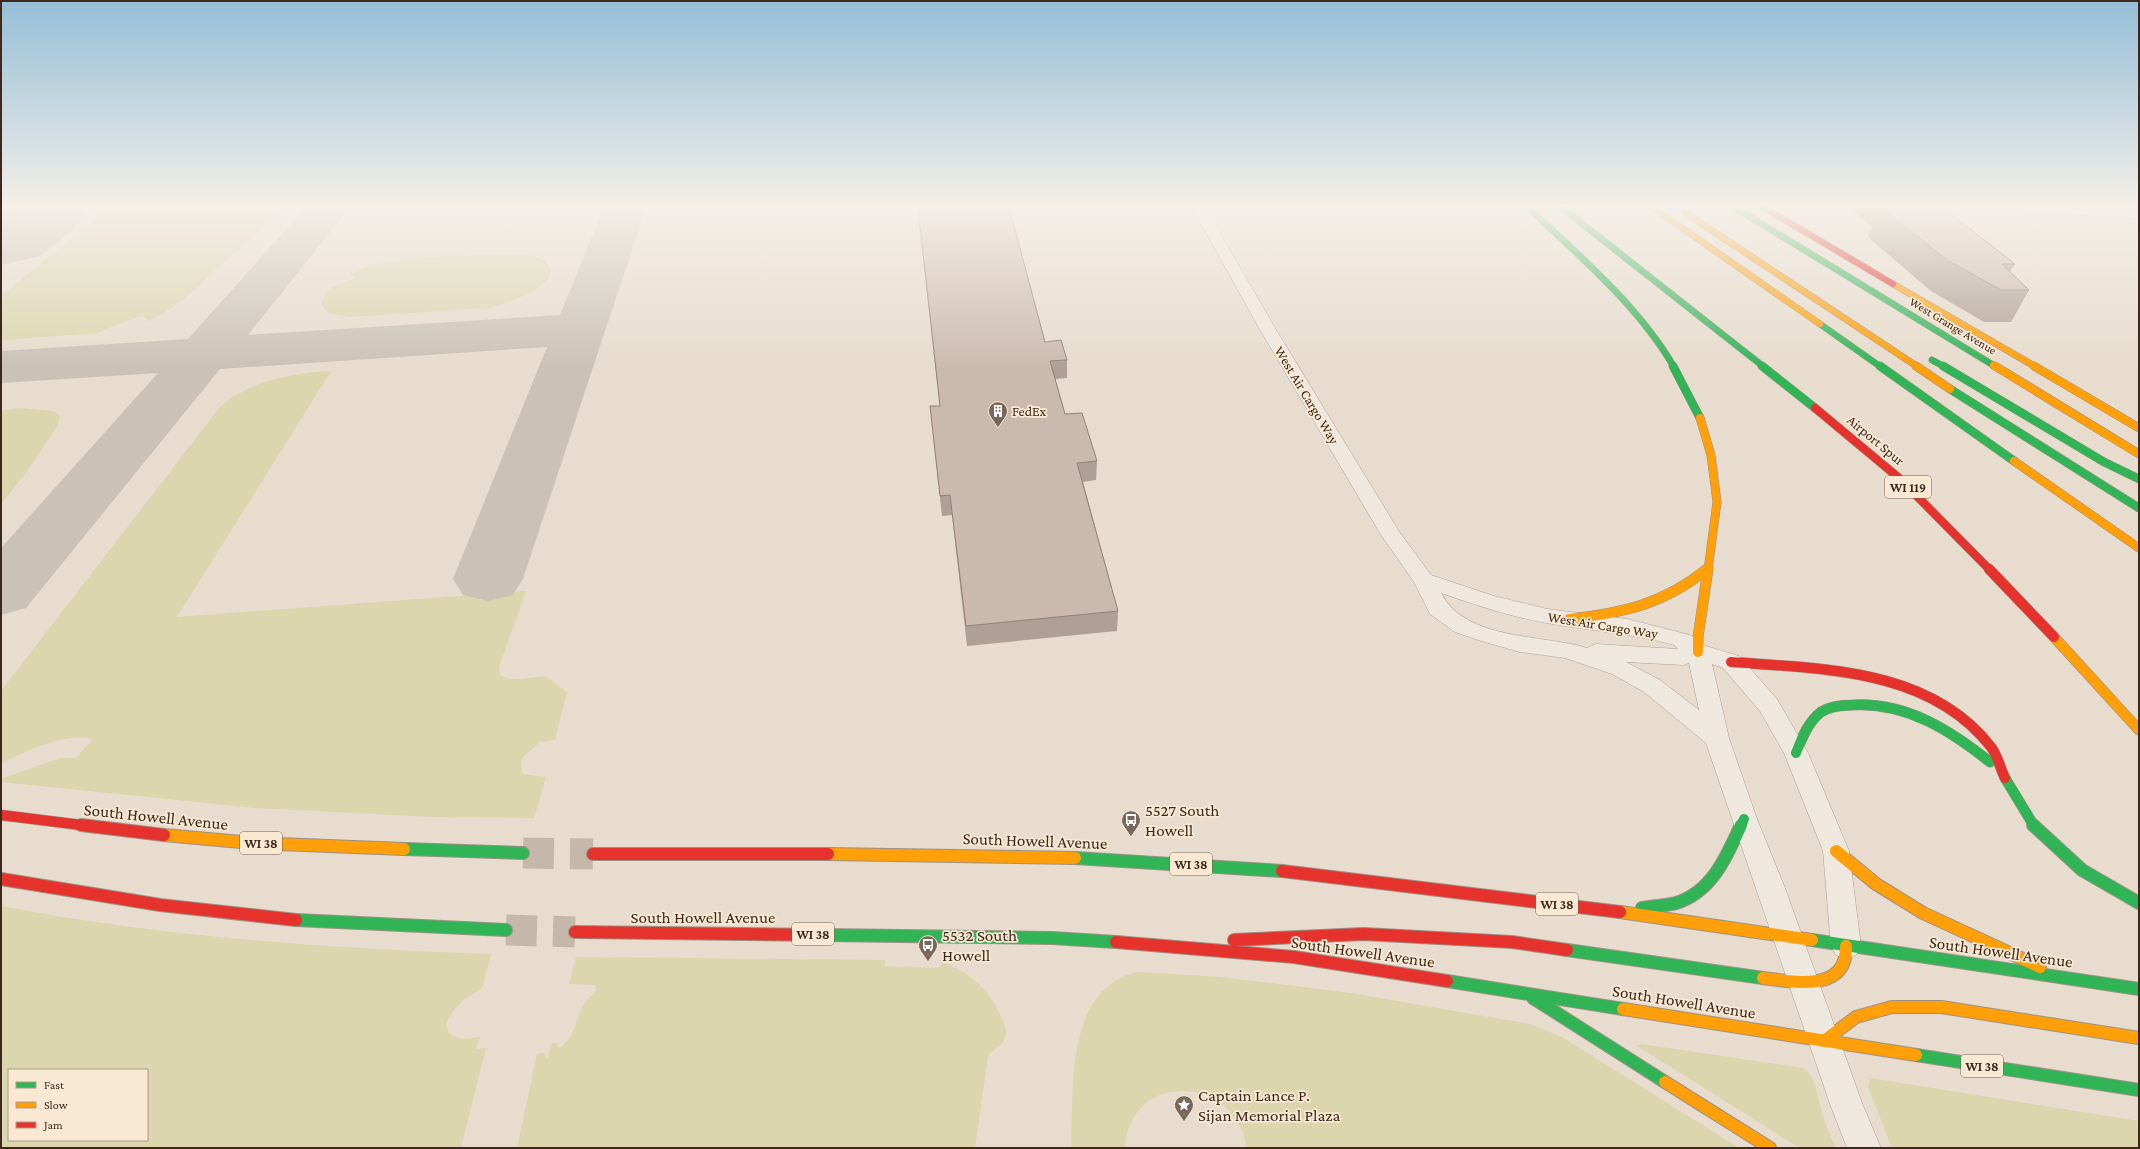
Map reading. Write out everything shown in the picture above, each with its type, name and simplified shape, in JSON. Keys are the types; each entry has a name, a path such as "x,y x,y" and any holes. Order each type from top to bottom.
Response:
{"main road":[{"path":"1580,261 1650,332 1667,354 1690,393 1703,424 1715,481 1716,522 1698,637 1698,652"},
{"name":"Airport Spur","path":"1629,261 1836,425 1899,478 2023,603 2139,730"},
{"path":"1729,261 2139,548"},
{"path":"1757,261 1991,416 2139,508"},
{"path":"1758,261 1808,286 1869,323"},
{"name":"West Grange Avenue","path":"1822,261 2139,454"},
{"name":"West Grange Avenue","path":"1855,261 2139,428"},
{"path":"1923,355 2104,462 2139,479"},
{"path":"1569,620 1614,614 1657,603 1682,590 1708,568"},
{"path":"1731,662 1839,672 1887,680 1919,690 1952,709 1977,730 1993,749 2001,771 2034,826 2082,870 2139,903"},
{"path":"1796,753 1806,729 1822,711 1850,703 1886,706 1930,720 1967,742 2001,771"},
{"name":"South Howell Avenue","path":"1,815 114,830 252,843 523,853"},
{"path":"1617,911 1677,902 1700,892 1718,872 1744,819"},
{"path":"1836,851 1876,884 1923,913 2063,978"},
{"name":"South Howell Avenue","path":"593,854 898,854 1056,857 1209,865 1452,890 1617,911 2139,989"},
{"path":"1,879 123,900 213,912 402,926 506,930"},
{"name":"South Howell Avenue","path":"575,932 882,934 1052,938 1153,944 1294,957 2139,1090"},
{"path":"1153,944 1364,934 1512,942 1757,978 1804,982 1824,980 1838,974 1845,964 1846,946"},
{"path":"1525,993 1770,1148"},
{"path":"1824,1041 1856,1017 1892,1007 1942,1007 2139,1038"}],"street":[{"name":"West Air Cargo Way","path":"1229,261 1390,535 1424,580 1438,609 1463,627 1489,636 1520,644 1567,650 1620,668 1652,686 1717,738"},
{"name":"West Air Cargo Way","path":"1424,580 1496,604 1569,620 1627,626 1658,632 1682,640 1698,652 1731,662"},
{"path":"1567,650 1684,657 1698,652 1717,738 1744,819 1788,936 1846,1104 1864,1148"},
{"path":"1731,662 1769,705 1796,753 1836,851 1846,946"}],"shaded area":[{"path":"44,261 226,261 188,295 159,316 148,321 142,316 138,317 103,330 99,333 1,340 1,296"},
{"path":"398,261 543,261 549,266 551,271 548,279 533,292 507,303 490,308 351,317 330,314 321,305 327,290 356,278 349,273"},
{"path":"331,371 177,617 526,591 499,667 500,675 510,679 545,676 567,692 555,740 540,742 521,759 522,774 546,777 534,818 434,817 255,808 1,782 1,779 60,758 76,758 91,741 90,738 78,737 55,741 44,744 1,763 1,691 220,407 245,391 272,380 287,376"},
{"path":"20,408 54,411 60,417 58,425 25,474 1,504 1,411"},
{"path":"1,906 122,926 245,939 368,948 491,954 482,988 460,1003 448,1019 446,1026 451,1035 455,1037 464,1039 480,1037 476,1049 486,1048 461,1148 1,1148"},
{"path":"576,957 885,960 884,966 940,968 941,962 960,970 983,988 995,1005 1006,1029 1004,1041 988,1056 975,1148 517,1148 537,1054 544,1053 546,1057 548,1057 552,1043 556,1043 559,1048 569,1039 583,1005 594,993 596,988 596,985 569,984"},
{"path":"1139,972 1221,977 1351,993 1530,1024 1562,1037 1739,1148 1246,1148 1244,1135 1233,1116 1220,1103 1203,1094 1185,1091 1167,1093 1151,1100 1137,1112 1126,1136 1125,1148 1071,1148 1074,1071 1078,1044 1085,1019 1097,997 1115,981"},
{"path":"1641,1044 1803,1068 1808,1072 1814,1083 1821,1110 1836,1148 1800,1148 1637,1046"},
{"path":"1870,1078 2139,1121 2139,1148 1892,1148 1868,1087"}],"building":[{"name":"FedEx","path":"924,261 1023,261 1045,342 1061,340 1067,360 1050,361 1065,414 1082,413 1097,461 1077,463 1118,611 966,626 950,495 940,496 930,406 940,406"},
{"path":"1948,261 2011,261 2015,264 2002,264 2029,290 2001,290"}],"taxiway":[{"path":"204,354 283,261"},
{"path":"488,579 605,261"},
{"path":"204,354 579,329"},
{"path":"1,367 204,354"},
{"path":"1,592 204,354"}],"tunnel":[{"path":"523,853 593,854"},
{"path":"506,930 575,932"}],"traffic: fast":[{"path":"1583,261 1615,292 1655,339 1687,390 1700,418"},
{"path":"1629,261 1815,408"},
{"path":"1822,261 1993,365"},
{"path":"1820,324 2014,461"},
{"path":"1932,360 2104,462 2139,479"},
{"path":"1950,389 2139,508"},
{"path":"1796,753 1809,725 1821,712 1837,706 1867,704 1886,706 1924,718 1958,738 1990,762"},
{"path":"2005,778 2034,826 2082,870 2139,903"},
{"path":"1642,908 1676,903 1689,898 1701,890 1719,869 1744,819"},
{"path":"404,849 523,853"},
{"path":"1075,858 1210,865 1282,871"},
{"path":"296,920 506,930"},
{"path":"822,935 1052,938 1116,942"},
{"path":"1812,940 2139,989"},
{"path":"1567,950 1763,978"},
{"path":"1447,981 1623,1009"},
{"path":"1533,998 1665,1082"},
{"path":"1916,1055 2139,1090"}],"traffic: slow":[{"path":"1729,261 1820,324"},
{"path":"1757,261 1950,389"},
{"path":"1893,284 2139,428"},
{"path":"1993,365 2139,454"},
{"path":"1698,652 1698,637 1715,526 1717,502 1711,455 1700,418"},
{"path":"2014,461 2139,548"},
{"path":"1569,619 1608,614 1643,606 1676,591 1692,581 1708,568"},
{"path":"2054,637 2139,730"},
{"path":"164,835 252,843 404,849"},
{"path":"1836,851 1876,884 1923,913 2040,967"},
{"path":"828,854 1075,858"},
{"path":"1620,912 1812,940"},
{"path":"1763,978 1808,982 1830,978 1839,973 1844,965 1846,958 1846,946"},
{"path":"1824,1041 1856,1017 1892,1007 1941,1007 2139,1038"},
{"path":"1623,1009 1916,1055"},
{"path":"1665,1082 1770,1148"}],"traffic: jam":[{"path":"1854,261 1893,284"},
{"path":"1815,408 1899,478 2023,603 2054,637"},
{"path":"1731,662 1837,671 1874,678 1908,687 1940,702 1968,721 1992,748 2005,778"},
{"path":"1,815 164,835"},
{"path":"593,854 828,854"},
{"path":"1282,871 1620,912"},
{"path":"1,879 160,905 296,920"},
{"path":"575,932 822,935"},
{"path":"1234,940 1364,934 1512,942 1567,950"},
{"path":"1116,942 1294,957 1447,981"}],"place":[{"name":"FedEx","path":"998,428"},
{"name":"5527 South Howell","path":"1131,837"},
{"name":"5532 South Howell","path":"928,962"},
{"name":"Captain Lance P. Sijan Memorial Plaza","path":"1184,1122"}]}
